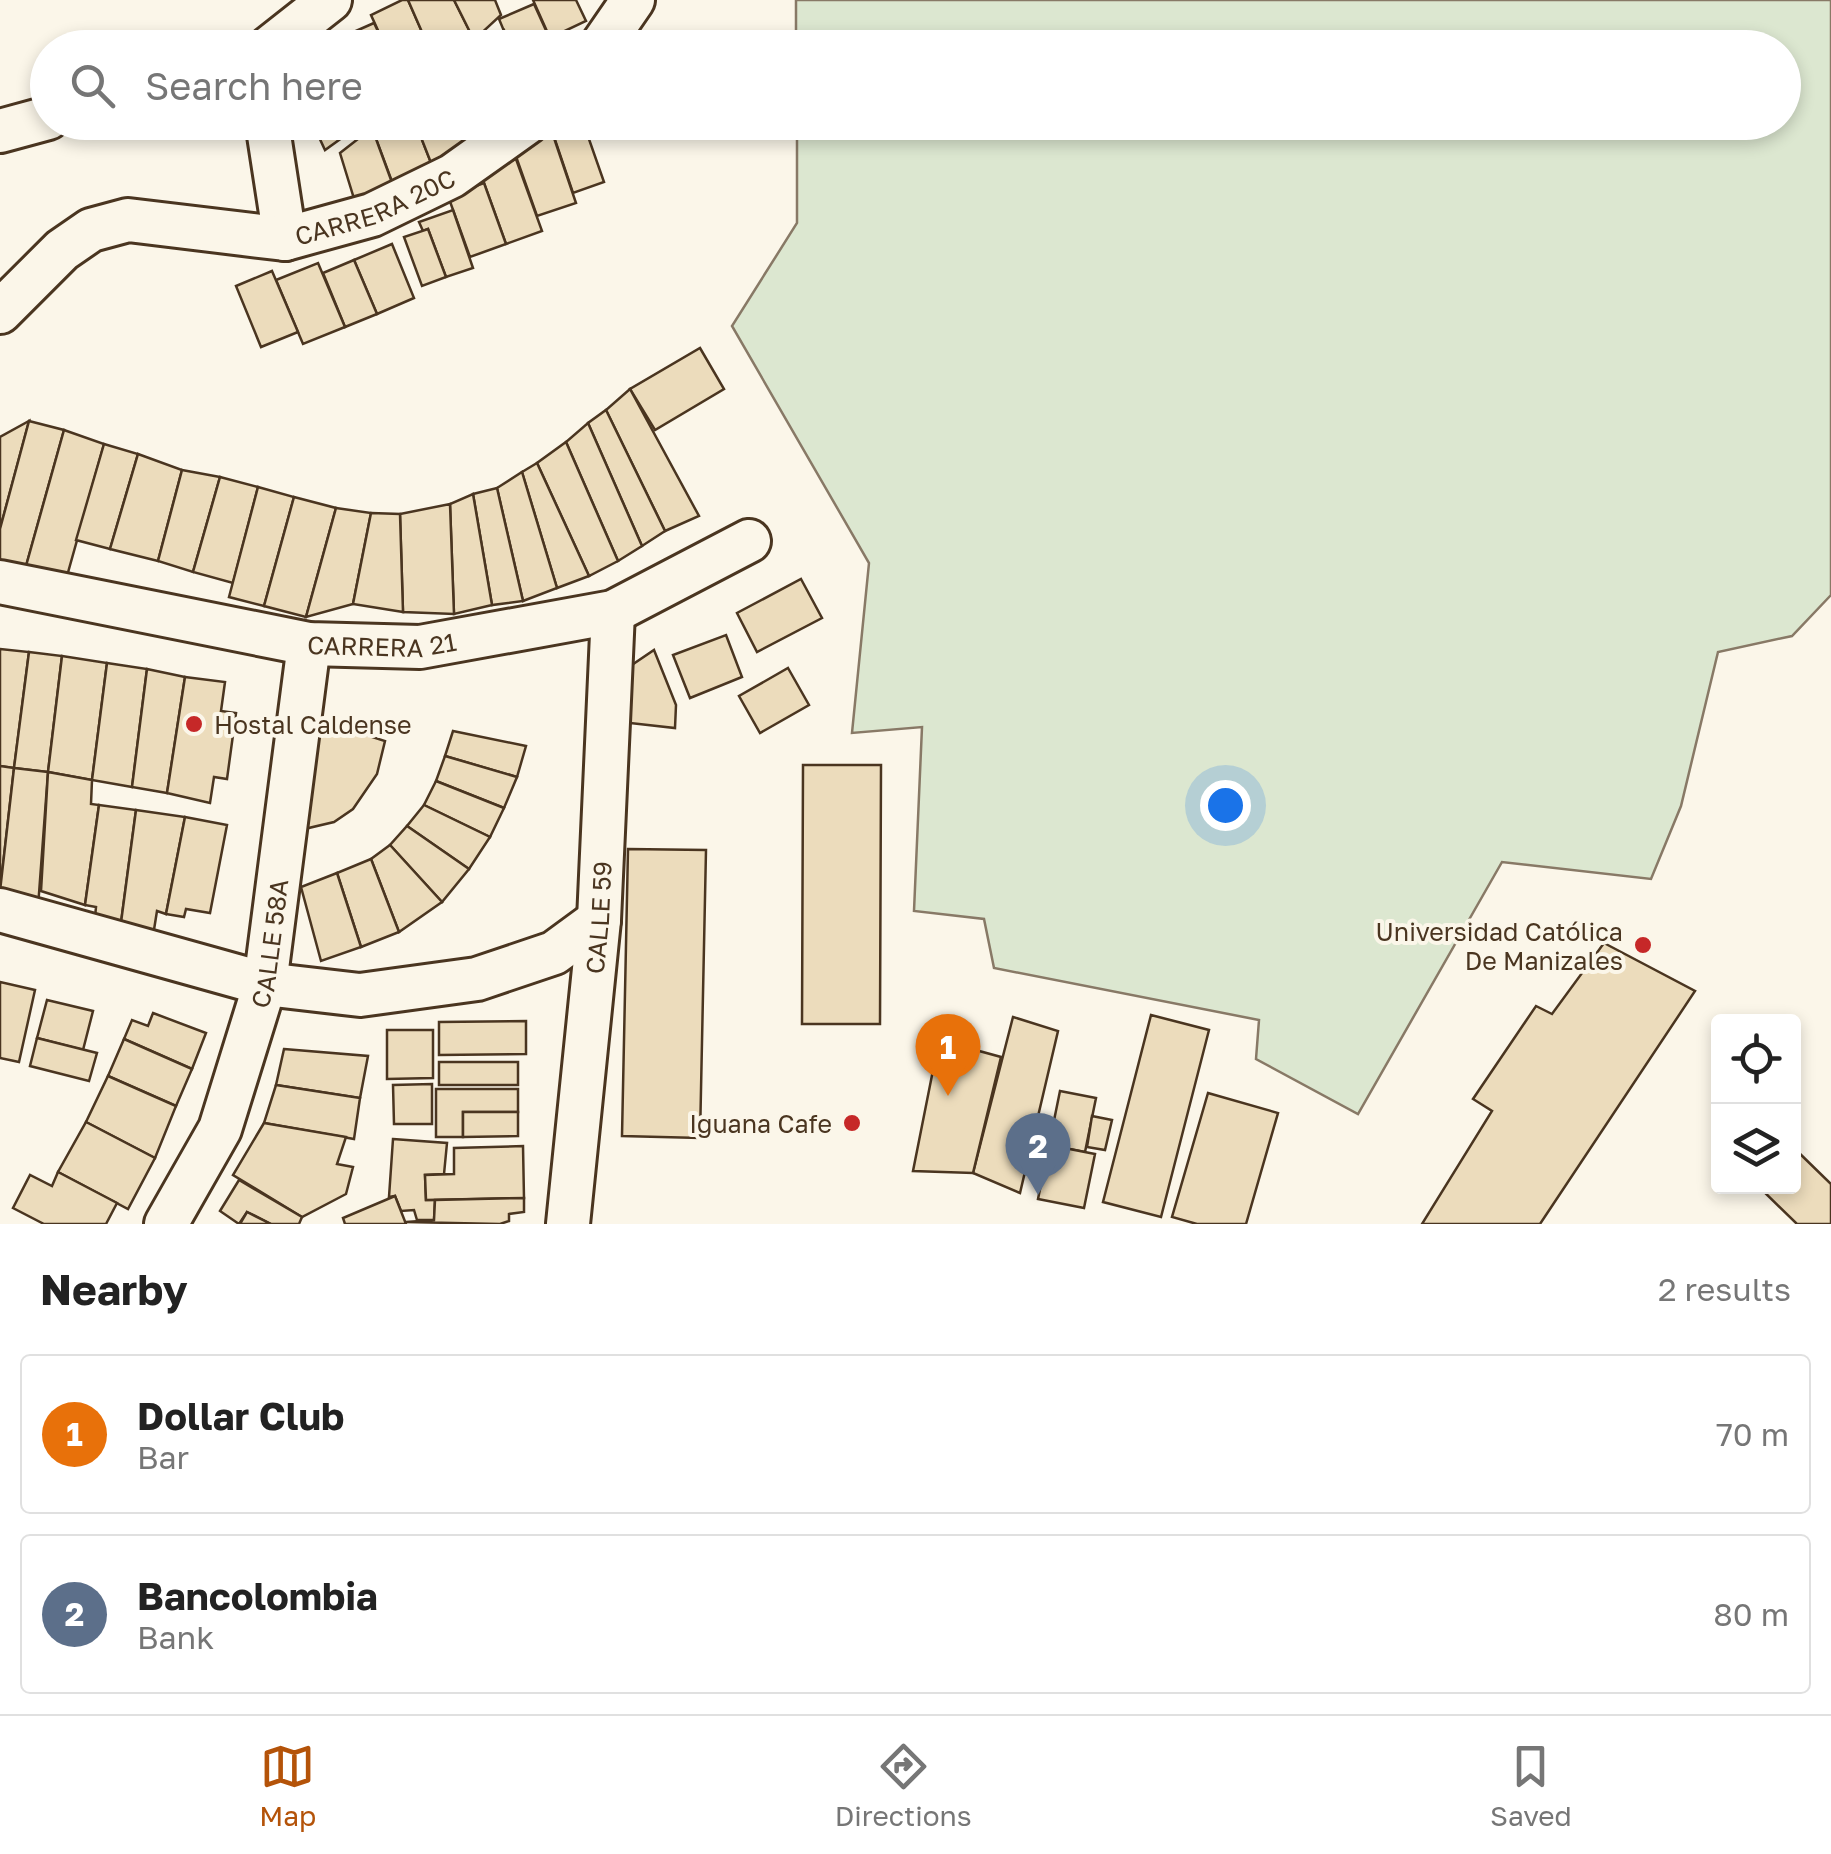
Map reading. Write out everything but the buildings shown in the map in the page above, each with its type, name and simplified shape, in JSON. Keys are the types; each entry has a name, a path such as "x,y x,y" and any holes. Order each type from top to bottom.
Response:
{"street":[{"path":"292,30 330,0"},
{"path":"612,30 633,0"},
{"path":"0,131 30,123"},
{"path":"269,140 284,239"},
{"name":"CARRERA 20C","path":"0,312 62,250 91,230 128,220 284,239 372,215 452,176 503,140"},
{"name":"CARRERA 21","path":"0,582 309,644 420,647 613,612 749,541"},
{"name":"CALLE 59","path":"568,1224 599,920 613,612"},
{"name":"CALLE 58A","path":"166,1224 220,1129 264,984 309,644"},
{"path":"0,910 264,984 360,995 477,979 554,952 599,920"}],"green space":[{"path":"796,0 1831,0 1831,595 1792,636 1718,652 1681,806 1651,879 1502,862 1358,1114 1256,1059 1259,1020 994,968 984,919 914,911 922,727 852,733 869,563 732,326 797,223 797,140 1801,140 1801,30 796,30"}],"place":[{"name":"Hostal Caldense","path":"194,724"},
{"name":"Universidad Católica De Manizales","path":"1643,945"},
{"name":"Dollar Club","path":"948,1096"},
{"name":"Iguana Cafe","path":"852,1123"},
{"name":"Bancolombia","path":"1038,1195"}]}
